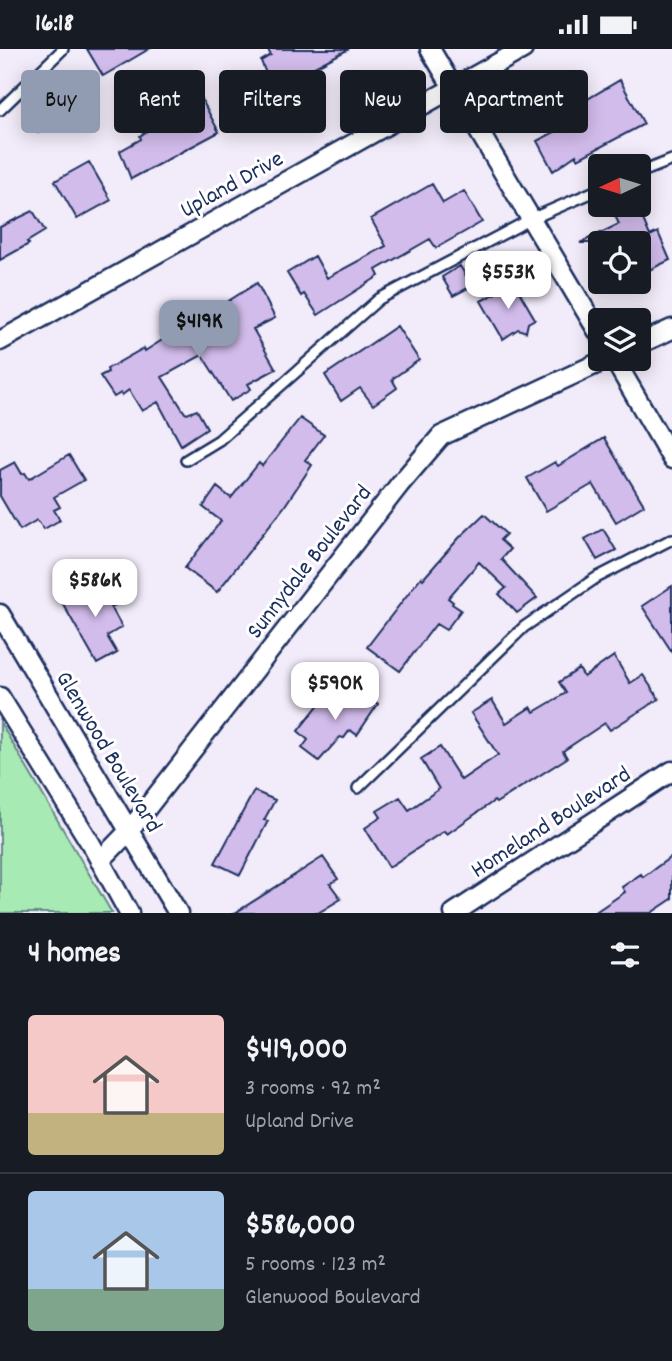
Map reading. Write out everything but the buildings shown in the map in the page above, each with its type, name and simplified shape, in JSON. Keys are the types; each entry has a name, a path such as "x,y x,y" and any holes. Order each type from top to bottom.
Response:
{"street":[{"path":"430,49 442,70"},
{"name":"Upland Drive","path":"486,70 523,49"},
{"name":"Upland Drive","path":"0,341 440,96"},
{"path":"479,133 588,315"},
{"path":"651,339 672,329"},
{"name":"Sunnydale Boulevard","path":"100,861 129,831 391,494 441,436 588,368"},
{"path":"621,371 672,459"},
{"name":"Glenwood Boulevard","path":"0,614 178,913"},
{"path":"0,697 129,913"},
{"name":"Homeland Boulevard","path":"454,913 672,771"}],"lane":[{"path":"0,110 63,49"},
{"path":"651,168 672,160"},
{"path":"186,460 219,440 379,299 531,219 588,194"},
{"path":"358,789 524,627 596,577 672,539"}],"green space":[{"path":"0,722 112,913 0,913"}]}
